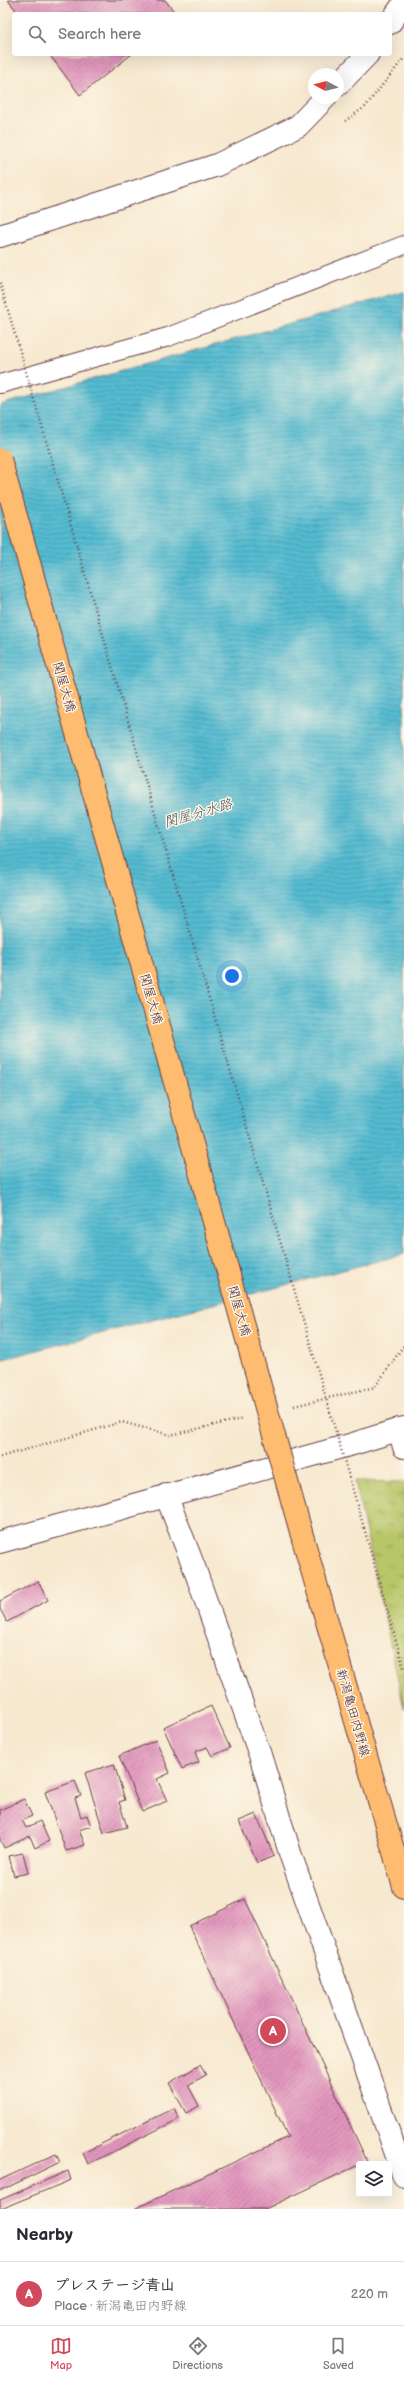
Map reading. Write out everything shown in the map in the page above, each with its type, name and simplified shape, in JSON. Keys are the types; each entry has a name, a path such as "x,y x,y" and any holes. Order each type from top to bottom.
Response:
{"main road":[{"name":"関屋大橋","path":"0,459 303,1539"},
{"name":"新潟亀田内野線","path":"303,1539 404,1887"}],"street":[{"path":"392,20 404,3"},
{"path":"344,79 366,56"},
{"path":"0,236 217,165 298,126 319,104"},
{"path":"0,1542 353,1444 402,1435"},
{"path":"166,1495 194,1567 258,1748 291,1856 404,2176"}],"lane":[{"path":"0,384 168,337 404,245"}],"path":[{"path":"0,283 404,1668"},
{"path":"292,1406 375,1387 404,1345"},
{"path":"0,1457 122,1422 170,1435 246,1417"}],"green space":[{"path":"355,1481 404,1482 404,1708"}],"water":[{"name":"関屋分水路","path":"404,292 404,1254 0,1360 0,405"}],"building":[{"path":"8,0 165,0 174,12 17,12"},
{"path":"51,56 129,56 80,95"},
{"path":"38,1581 48,1600 7,1622 0,1609 0,1601"},
{"path":"211,1706 230,1748 212,1756 207,1747 195,1752 199,1762 182,1769 163,1727"},
{"path":"156,1740 170,1773 157,1779 167,1801 142,1812 119,1756"},
{"path":"114,1764 125,1800 119,1802 127,1827 104,1833 85,1773"},
{"path":"75,1781 81,1796 75,1798 81,1817 87,1815 91,1826 79,1830 85,1845 66,1851 45,1792"},
{"path":"24,1799 32,1816 22,1820 26,1828 40,1821 49,1841 35,1848 30,1836 4,1848 0,1839 0,1810"},
{"path":"256,1814 274,1856 257,1863 239,1821"},
{"path":"23,1853 28,1873 14,1876 9,1856"},
{"path":"245,1899 367,2161 356,2161 356,2166 265,2209 134,2209 288,2137 189,1926"},
{"path":"200,2065 206,2075 188,2085 199,2106 186,2113 169,2083"},
{"path":"174,2108 179,2119 88,2164 83,2153"},
{"path":"56,2154 60,2162 0,2191 0,2180"},
{"path":"68,2171 71,2180 0,2209 0,2200"}],"place":[{"name":"プレステージ青山","path":"273,2031"}]}
